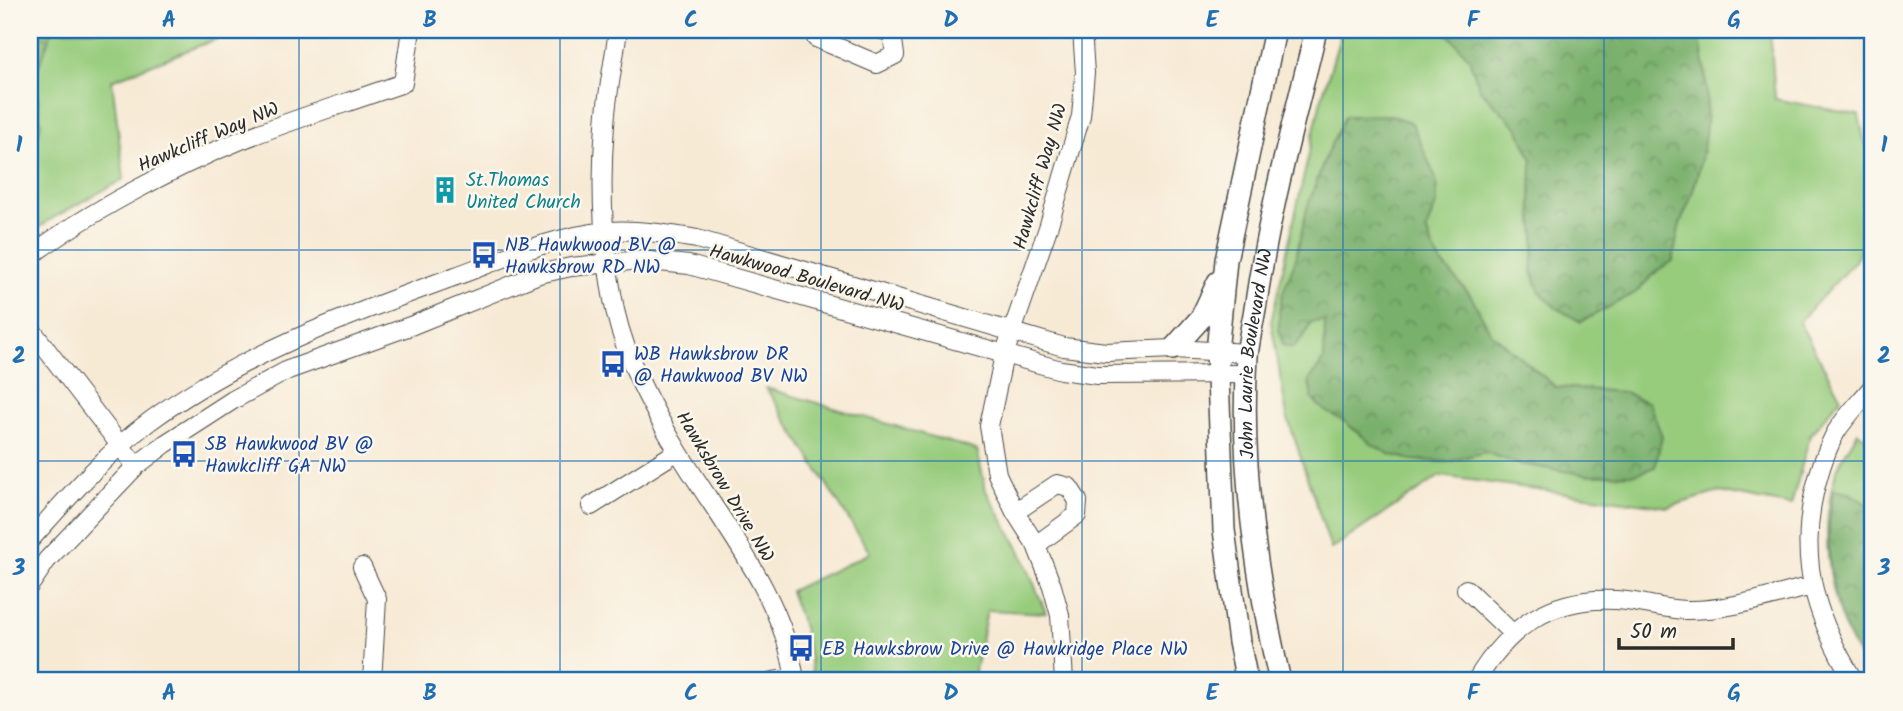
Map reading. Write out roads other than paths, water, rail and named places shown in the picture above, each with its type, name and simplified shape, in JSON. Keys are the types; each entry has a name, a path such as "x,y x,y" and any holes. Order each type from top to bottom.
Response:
{"main road":[{"name":"John Laurie Boulevard NW","path":"1247,681 1224,530 1217,352 1226,260 1275,30"},
{"name":"John Laurie Boulevard NW","path":"1280,681 1268,631 1249,488 1248,353 1263,250 1316,30"},
{"path":"1172,349 1201,318 1226,260"}],"street":[{"name":"Hawkcliff Way NW","path":"30,256 134,191 241,140 403,83 411,30"},
{"name":"Hawksbrow Drive NW","path":"618,30 605,124 603,178 608,262 615,312 648,397 678,451 750,562 780,625 795,679"},
{"path":"816,30 816,38 877,64 895,55 892,33 882,30"},
{"name":"Hawkcliff Way NW","path":"1064,681 1060,615 1052,586 1036,545 1015,512 997,474 989,426 1004,355 1048,228 1081,116 1085,73 1082,30"},
{"name":"Hawkwood Boulevard NW","path":"30,540 120,445 151,421 219,377 274,346 351,314 535,247 606,232 643,230 697,239 1063,347 1106,352 1172,349 1248,353"},
{"name":"Hawkwood Boulevard NW","path":"30,584 47,559 136,466 165,443 233,400 288,370 413,325 538,274 570,267 640,260 689,265 1061,370 1097,375 1247,374"},
{"path":"30,328 136,466"},
{"path":"1854,681 1832,643 1812,586 1807,551 1809,521 1817,479 1837,430 1873,386"},
{"path":"591,506 678,451"},
{"path":"1015,512 1057,484 1069,487 1078,500 1077,515 1036,545"},
{"path":"362,566 377,599 372,681"},
{"path":"1476,681 1487,662 1513,633 1551,608 1595,600 1616,600 1684,610 1712,608 1812,586"},
{"path":"1466,589 1513,633"},
{"path":"773,681 795,679"}],"place":[{"name":"St.Thomas United Church","path":"445,190"},
{"name":"NB Hawkwood BV @ Hawksbrow RD NW","path":"484,255"},
{"name":"WB Hawksbrow DR @ Hawkwood BV NW","path":"613,364"},
{"name":"SB Hawkwood BV @ Hawkcliff GA NW","path":"184,454"},
{"name":"EB Hawksbrow Drive @ Hawkridge Place NW","path":"801,648"}]}
